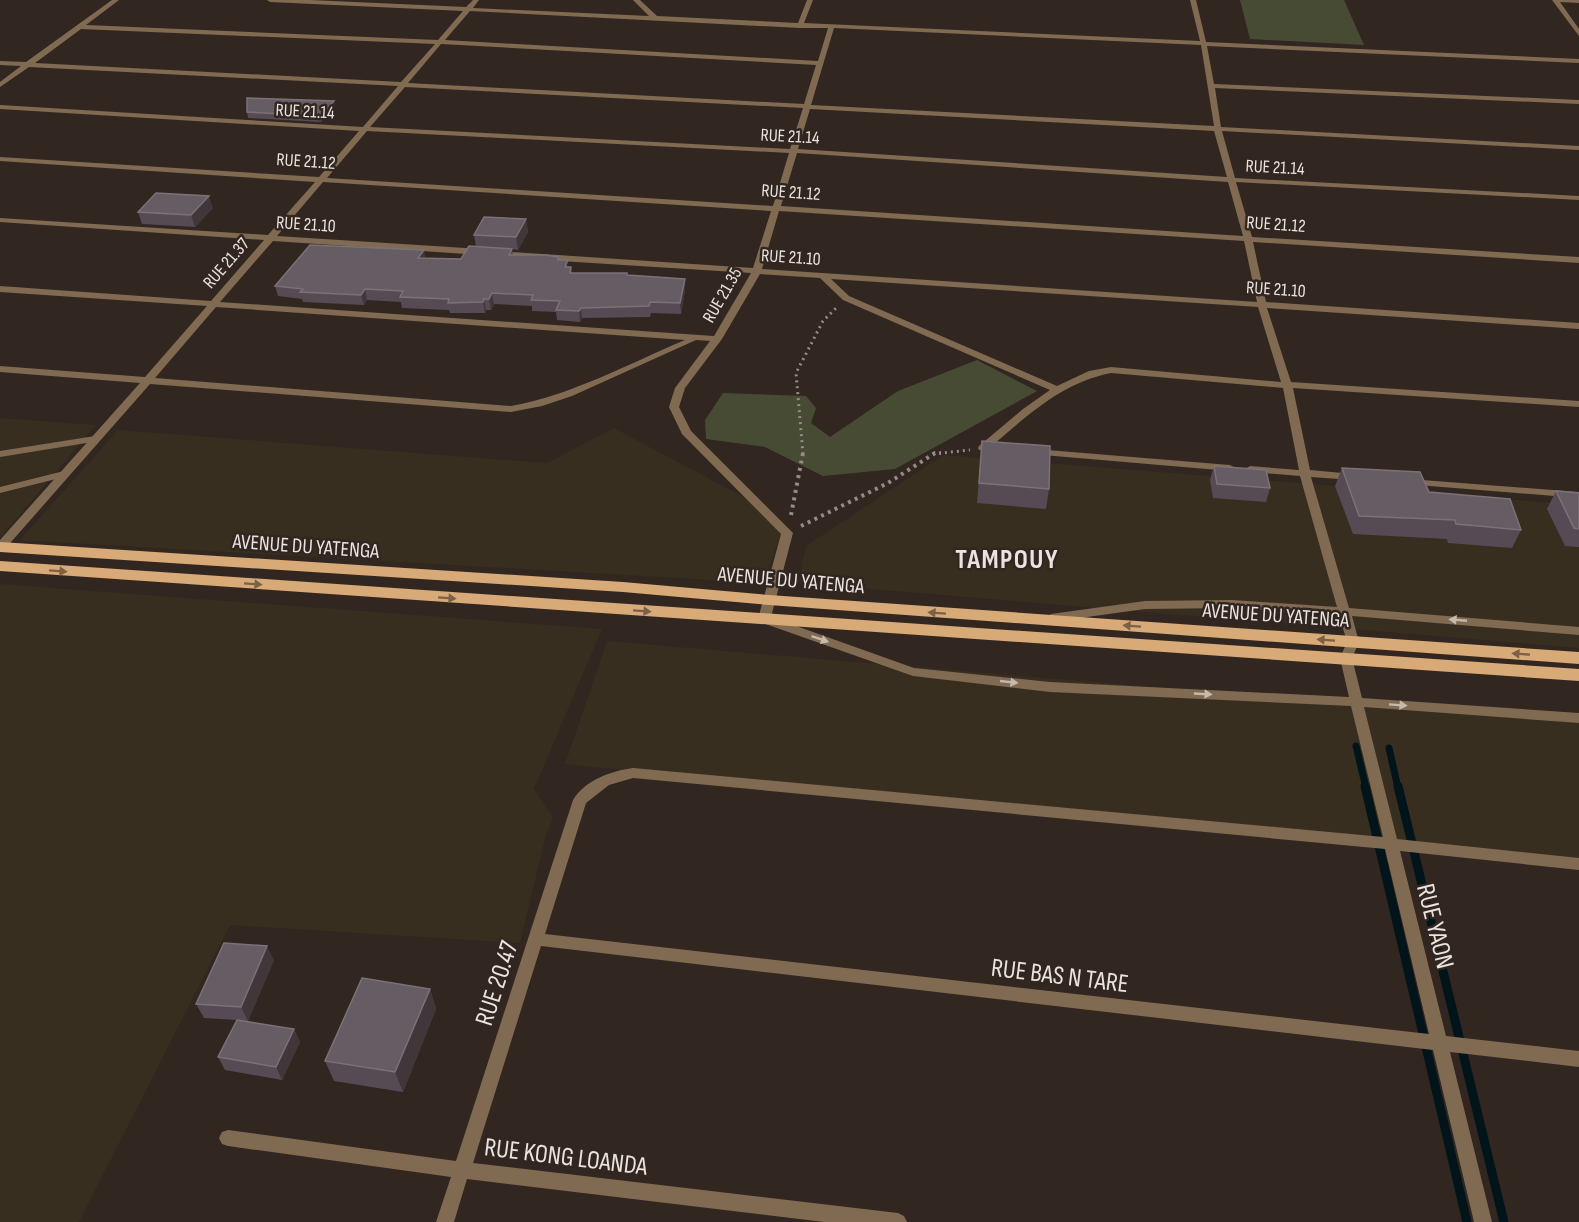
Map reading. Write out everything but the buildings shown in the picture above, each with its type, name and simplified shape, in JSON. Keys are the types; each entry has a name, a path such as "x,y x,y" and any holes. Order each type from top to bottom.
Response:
{"main road":[{"name":"AVENUE DU YATENGA","path":"0,547 623,587 1037,620 1579,658"},
{"name":"AVENUE DU YATENGA","path":"0,566 1579,675"}],"street":[{"path":"0,85 116,0"},
{"path":"270,0 1579,62"},
{"name":"RUE 21.37","path":"0,547 147,381 476,0"},
{"path":"636,0 655,18"},
{"path":"800,26 810,0"},
{"path":"1193,0 1204,45 1218,130 1248,239 1262,305 1287,385 1305,474 1353,642 1346,658"},
{"path":"1555,0 1579,1"},
{"path":"1555,0 1579,34"},
{"path":"81,27 439,42 820,63"},
{"name":"RUE 21.35","path":"787,533 686,432 674,407 680,388 717,339 757,271 831,28"},
{"path":"0,63 1579,148"},
{"path":"1210,86 1579,102"},
{"name":"RUE 21.14","path":"0,107 364,129 794,151 1233,180 1579,198"},
{"name":"RUE 21.12","path":"0,159 1579,260"},
{"name":"RUE 21.10","path":"0,220 1579,326"},
{"path":"822,275 846,298 1056,389"},
{"path":"0,289 717,339"},
{"path":"0,369 520,408 568,394 695,338"},
{"path":"983,448 1056,389 1097,371 1111,370 1287,385 1579,404"},
{"path":"0,454 95,439"},
{"path":"983,448 995,449"},
{"path":"1019,451 1365,478"},
{"path":"0,490 64,474"},
{"path":"1400,481 1579,495"},
{"path":"787,533 765,620 913,672 1050,687 1357,702 1579,718"},
{"path":"1037,620 1145,605 1232,604 1579,631"},
{"name":"RUE YAON","path":"1346,658 1483,1222"},
{"name":"RUE 20.47","path":"445,1222 580,800 596,784 614,776 633,773 1391,844"},
{"path":"1391,844 1579,864"},
{"name":"RUE BAS N TARE","path":"535,939 1579,1059"},
{"name":"RUE KONG LOANDA","path":"228,1138 462,1170 898,1222"}],"path":[{"path":"787,533 803,456 796,373 823,321 846,298"},
{"path":"787,533 888,483 935,453 983,448"}],"shaded area":[{"path":"0,418 96,425 0,538"},
{"path":"614,428 753,502 781,533 764,583 20,540 118,430 547,463"},
{"path":"943,455 1579,505 1579,648 798,583 806,546"},
{"path":"0,584 602,629 534,789 553,818 546,835 520,943 230,925 79,1222 0,1222"},
{"path":"607,641 1579,723 1579,866 565,764"}],"green space":[{"path":"1240,0 1344,0 1364,45 1250,39"},
{"path":"977,360 1037,391 895,469 823,476 765,447 706,439 705,420 723,393 806,396 816,408 811,423 830,437 898,391"}],"waterway":[{"path":"1356,746 1366,788"},
{"path":"1389,748 1398,788"},
{"path":"1365,786 1467,1222"},
{"path":"1398,786 1504,1222"}],"district":[{"name":"TAMPOUY","path":"1007,559"}]}
